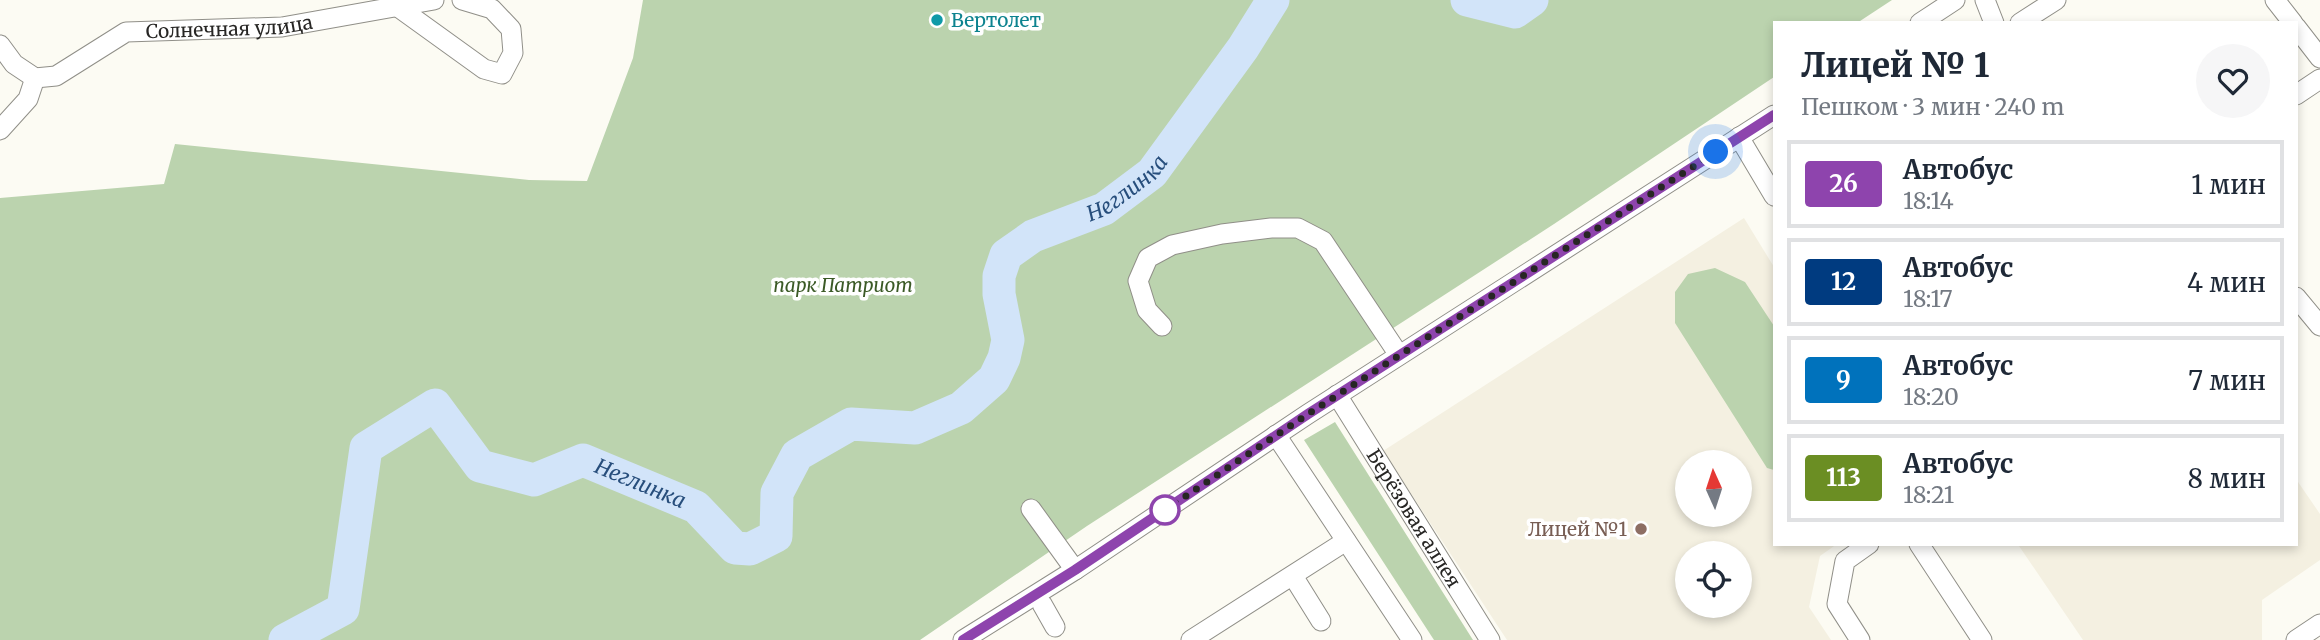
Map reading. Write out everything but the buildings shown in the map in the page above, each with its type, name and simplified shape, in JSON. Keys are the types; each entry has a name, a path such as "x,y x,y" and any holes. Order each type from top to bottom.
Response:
{"street":[{"name":"Солнечная улица","path":"35,78 56,76 127,32 282,27 434,0"},
{"path":"398,7 484,69 502,74 513,53 511,29 492,9 462,0"},
{"path":"1923,21 1955,0"},
{"path":"1985,0 1993,21"},
{"path":"2023,21 2056,0"},
{"path":"2275,0 2291,21"},
{"path":"2298,30 2320,58"},
{"path":"0,45 14,64 35,78 28,99 0,130"},
{"path":"2298,94 2320,79"},
{"path":"963,640 1075,570 1399,355 1773,116"},
{"path":"1739,137 1773,194"},
{"path":"1162,326 1147,310 1138,281 1148,258 1172,244 1222,234 1270,228 1298,228 1323,241 1399,355"},
{"path":"2298,299 2320,326"},
{"name":"Берёзовая аллея","path":"1337,396 1490,640"},
{"path":"1276,435 1412,640"},
{"path":"1031,509 1075,570"},
{"path":"1191,640 1346,541"},
{"path":"1860,640 1837,604 1845,561 1866,546"},
{"path":"1920,546 1982,640"},
{"path":"1293,576 1321,621"},
{"path":"1042,604 1055,627"},
{"path":"2296,640 2320,624"}],"shaded area":[{"path":"1744,218 1773,265 1773,546 1834,546 1820,556 1809,607 1831,640 1507,640 1383,451"},
{"path":"2298,482 2320,514 2320,560 2262,600 2262,640 2083,640 2019,546 2298,546"}],"green space":[{"name":"парк Патриот","path":"643,0 1892,0 1860,21 1773,21 1773,78 1554,224 1087,526 920,640 0,640 0,198 164,184 175,144 529,180 587,181 633,58"},
{"path":"1715,268 1745,282 1773,324 1773,470 1767,468 1675,323 1675,292 1688,274"},
{"path":"1335,422 1473,640 1434,640 1304,440"}],"waterway":[{"name":"Неглинка","path":"285,640 343,609 366,448 435,405 480,466 534,480 583,460 696,507 735,548 750,549 776,536 777,493 797,455 851,424 915,428 961,408 994,379 1004,358 1008,340 999,294 999,276 1006,255 1033,236 1104,209 1152,173 1243,48 1273,0"},
{"name":"Неглинка","path":"1467,0 1515,12 1532,0"}],"bus line":[{"name":"26","path":"963,640 1075,570 1308,414 1773,116"}],"place":[{"name":"Вертолет","path":"937,20"},
{"name":"Лицей №1","path":"1641,529"}],"route":[{"path":"1165,510 1308,414 1716,152"}]}
